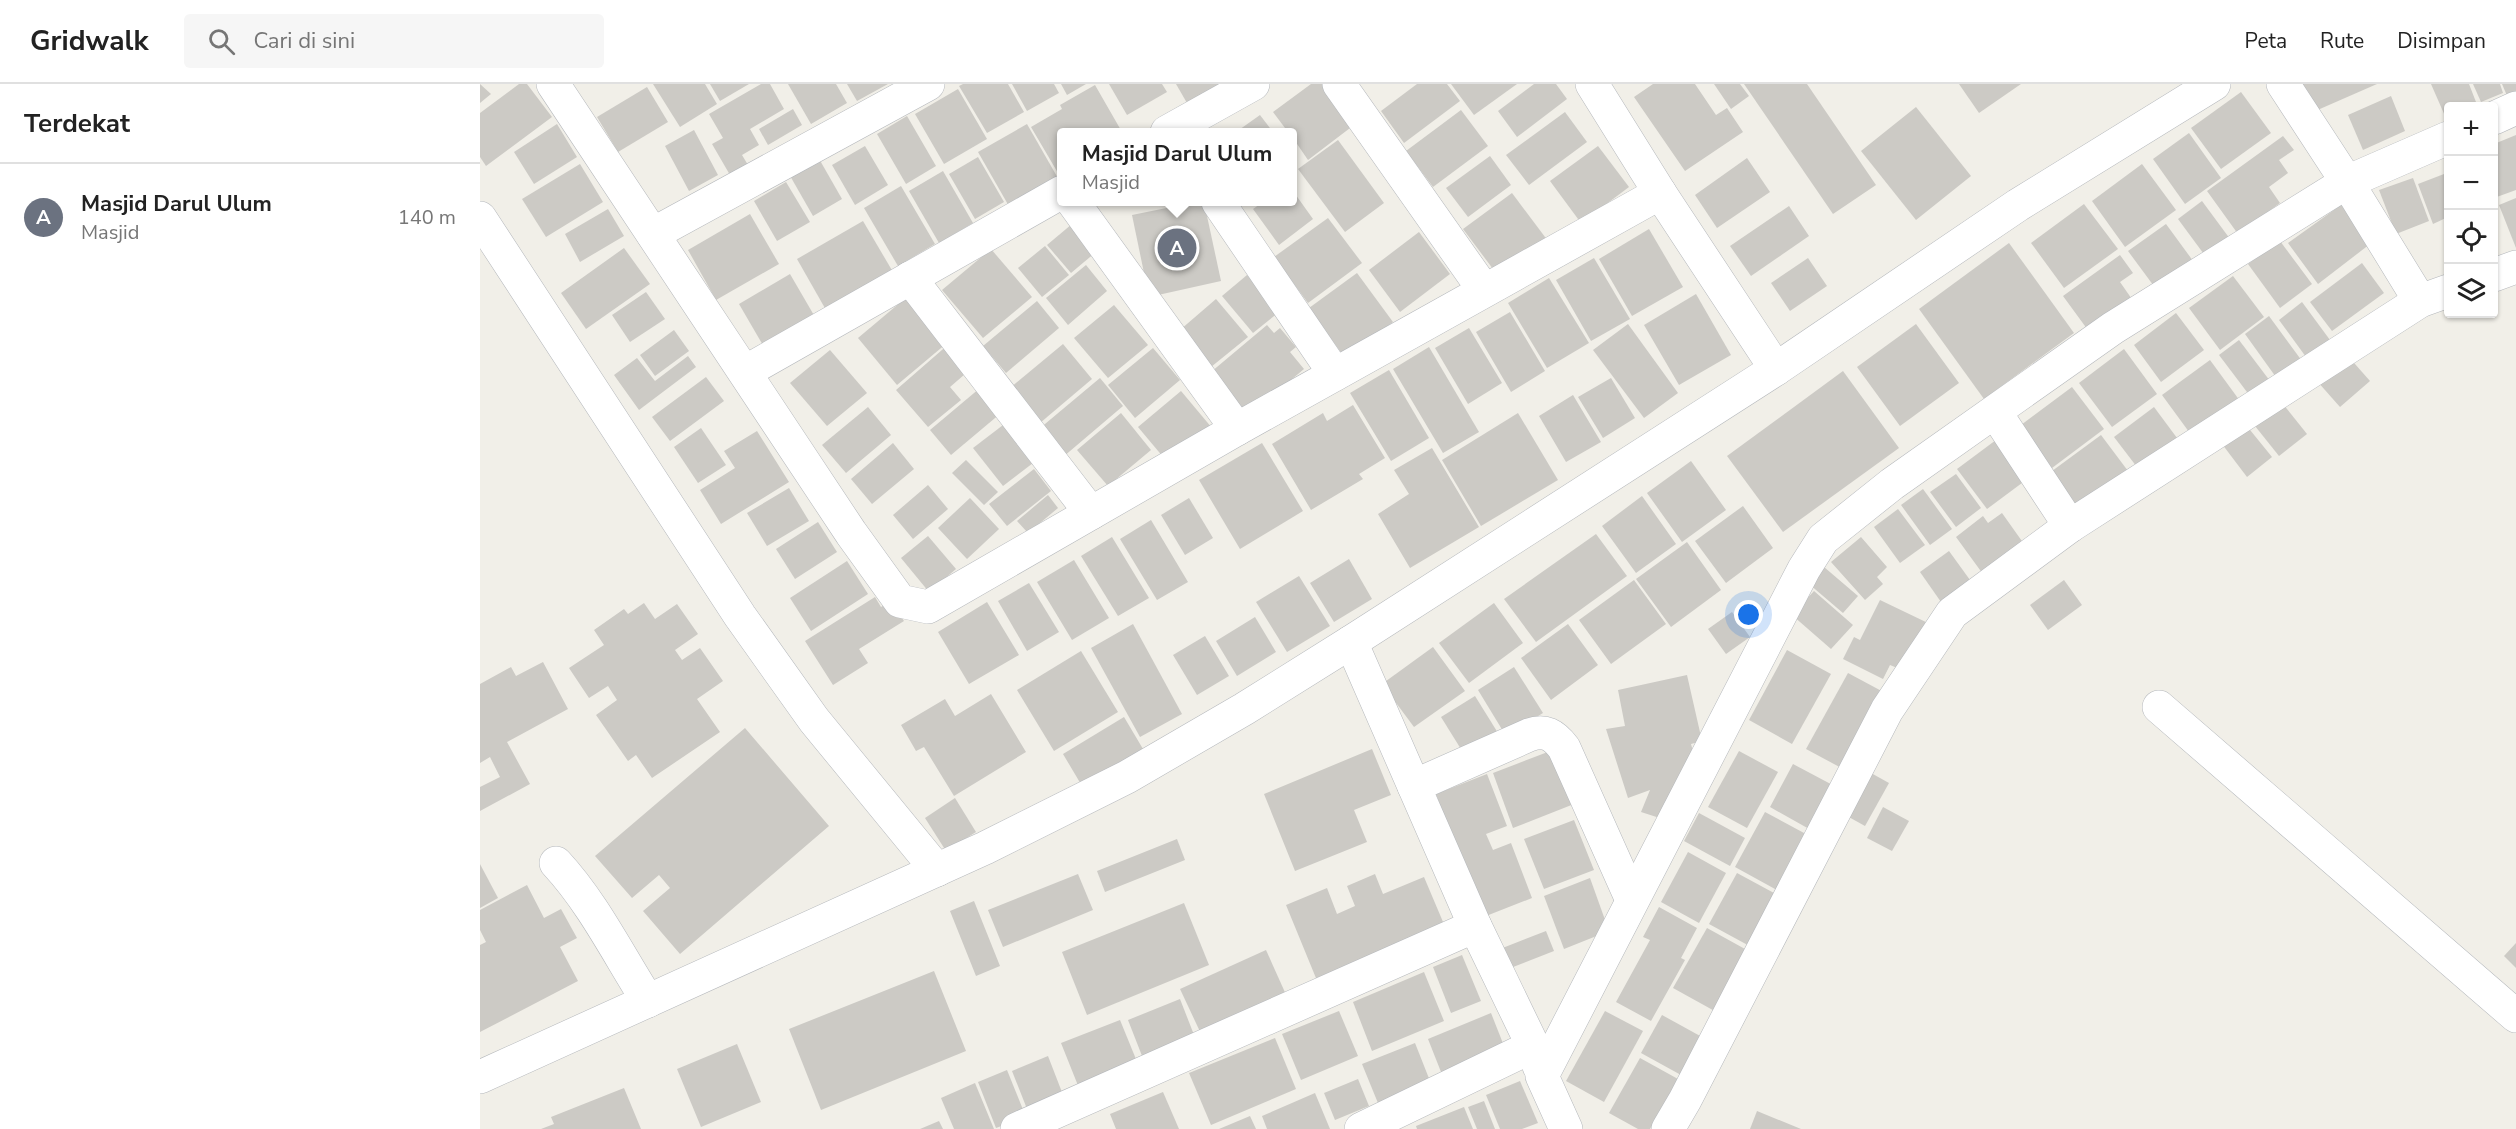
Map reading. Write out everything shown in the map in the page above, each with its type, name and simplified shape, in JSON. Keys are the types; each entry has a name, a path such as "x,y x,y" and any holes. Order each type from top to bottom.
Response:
{"street":[{"path":"654,234 928,84"},
{"path":"1177,128 1253,84"},
{"path":"1339,84 1484,290"},
{"path":"1592,84 1660,194 1776,369"},
{"path":"480,1077 937,870 1127,777 1244,709 1351,642 1776,369 2018,205 2214,84"},
{"path":"1668,1129 1887,710 1952,613 2070,526 2434,296 2347,183 2283,84"},
{"path":"558,86 850,533 900,601 928,607 1236,429 1660,194"},
{"path":"2498,116 2516,108"},
{"path":"1361,1129 1404,1119 1537,1061 1632,900 1804,569 1823,539 1892,484 2113,328 2347,183 2444,140"},
{"path":"745,372 1057,195"},
{"path":"1077,206 1236,429"},
{"path":"1221,206 1335,374"},
{"path":"480,218 740,616 814,720 937,870"},
{"path":"2498,273 2516,267"},
{"path":"910,278 1091,513"},
{"path":"1995,412 2070,526"},
{"path":"1351,642 1566,1129"},
{"path":"2159,707 2516,1016"},
{"path":"1414,786 1529,735 1538,732 1554,735 1564,748 1632,900"},
{"path":"556,863 570,878 598,920 648,1001"},
{"path":"1017,1129 1475,926"}],"building":[{"path":"480,84 491,94 480,103"},
{"path":"519,84 527,84 552,117 486,166 480,157 480,113"},
{"path":"653,84 705,84 717,104 680,127"},
{"path":"710,84 749,84 720,101"},
{"path":"761,84 770,84 784,109 750,129 759,145 742,155 748,165 730,175 712,144 723,138 709,114"},
{"path":"788,84 836,84 847,103 811,124"},
{"path":"847,84 888,84 857,101"},
{"path":"963,84 1008,84 1024,112 987,133 959,86"},
{"path":"1012,84 1054,84 1059,93 1027,111"},
{"path":"1061,84 1086,84 1067,95"},
{"path":"1109,84 1162,84 1167,92 1127,115"},
{"path":"1176,84 1221,84 1187,103"},
{"path":"1311,84 1324,84 1354,125 1308,160 1297,144 1297,128 1285,128 1273,112"},
{"path":"1417,84 1447,84 1460,101 1404,143 1381,111"},
{"path":"1451,84 1517,84 1474,115"},
{"path":"1534,84 1556,84 1567,99 1517,137 1498,111"},
{"path":"1653,84 1695,84 1716,115 1727,108 1743,132 1685,171 1634,97"},
{"path":"1714,84 1740,84 1749,96 1731,109"},
{"path":"1744,84 1807,84 1876,185 1833,214"},
{"path":"1959,84 2021,84 1979,113"},
{"path":"2301,84 2377,84 2313,112"},
{"path":"2431,84 2469,84 2476,102 2444,102 2444,114"},
{"path":"2473,84 2500,84 2503,93 2481,102"},
{"path":"2502,84 2516,84 2516,94 2508,98"},
{"path":"1095,85 1120,128 1057,128 1057,171 1031,127 1062,109 1060,105"},
{"path":"647,87 668,122 618,152 597,117"},
{"path":"958,89 987,139 944,164 915,114"},
{"path":"2241,92 2271,133 2221,169 2191,128"},
{"path":"2391,96 2405,131 2363,150 2348,115"},
{"path":"1916,107 1971,176 1916,220 1861,151"},
{"path":"793,109 802,125 768,145 759,129"},
{"path":"1461,110 1488,146 1433,187 1406,151"},
{"path":"1565,112 1587,142 1529,185 1506,155"},
{"path":"1260,115 1270,128 1242,128"},
{"path":"907,116 936,166 906,184 877,134"},
{"path":"557,124 577,157 534,184 514,152"},
{"path":"1027,124 1057,176 1057,181 1010,208 978,152"},
{"path":"694,130 718,175 689,191 665,146"},
{"path":"2189,133 2221,178 2185,204 2153,159"},
{"path":"2516,135 2516,190 2498,197 2498,156 2498,142"},
{"path":"2283,136 2294,150 2279,160 2288,173 2269,187 2280,203 2238,234 2207,191"},
{"path":"1338,140 1384,203 1345,232 1298,169"},
{"path":"865,146 888,185 855,205 832,165"},
{"path":"1598,146 1629,187 1581,223 1550,181"},
{"path":"1490,156 1511,185 1468,217 1446,188"},
{"path":"818,157 842,199 813,216 789,174"},
{"path":"978,157 1004,202 975,219 949,174"},
{"path":"1747,158 1770,192 1717,228 1695,195"},
{"path":"580,164 603,202 546,237 522,199"},
{"path":"2142,164 2176,210 2125,247 2092,201"},
{"path":"943,171 973,223 939,243 909,191"},
{"path":"2444,174 2444,219 2433,224 2418,184"},
{"path":"2413,178 2429,221 2396,234 2379,190"},
{"path":"786,182 810,222 777,241 754,201"},
{"path":"901,186 935,244 898,266 864,208"},
{"path":"1512,193 1548,241 1499,277 1463,229"},
{"path":"1297,197 1313,219 1279,245 1253,209 1257,206 1297,206"},
{"path":"2516,198 2516,248 2499,205"},
{"path":"2202,201 2233,243 2209,261 2178,219"},
{"path":"2084,204 2118,249 2064,288 2031,243"},
{"path":"2341,205 2370,244 2318,284 2288,243"},
{"path":"1176,206 1205,206 1221,281 1149,297 1132,215"},
{"path":"1789,206 1809,236 1751,276 1730,246"},
{"path":"608,209 624,236 580,262 565,234"},
{"path":"750,214 779,264 716,300 688,250"},
{"path":"1328,218 1362,263 1308,303 1274,257"},
{"path":"863,221 893,272 826,310 797,259"},
{"path":"1072,224 1096,252 1071,273 1047,245"},
{"path":"2166,224 2196,265 2159,293 2128,251"},
{"path":"1649,229 1683,287 1632,316 1599,259"},
{"path":"1419,232 1450,274 1400,312 1369,270"},
{"path":"2280,241 2312,284 2280,308 2248,264"},
{"path":"2009,243 2074,333 1984,399 1919,309"},
{"path":"1045,246 1069,275 1042,297 1018,268"},
{"path":"624,248 650,284 586,329 561,293"},
{"path":"991,249 1032,297 983,338 942,290"},
{"path":"2120,255 2133,273 2120,282 2136,305 2093,337 2063,296"},
{"path":"1594,258 1630,319 1591,341 1556,280"},
{"path":"1808,258 1827,286 1790,311 1771,283"},
{"path":"2362,263 2384,293 2332,331 2310,302"},
{"path":"1086,265 1107,291 1068,325 1046,298"},
{"path":"1357,273 1393,322 1345,358 1309,308"},
{"path":"790,274 815,317 764,347 739,304"},
{"path":"1247,275 1279,312 1253,333 1222,296"},
{"path":"2233,276 2264,317 2220,350 2189,308"},
{"path":"1549,278 1589,343 1547,368 1508,303"},
{"path":"646,292 665,319 630,342 612,315"},
{"path":"1696,294 1731,355 1679,385 1644,325"},
{"path":"908,296 947,343 897,385 858,338"},
{"path":"1216,299 1248,337 1211,367 1180,330"},
{"path":"1037,301 1059,328 1006,373 983,346"},
{"path":"2302,302 2330,340 2306,357 2279,320"},
{"path":"1114,305 1148,345 1108,378 1074,338"},
{"path":"1510,312 1545,371 1511,392 1476,332"},
{"path":"2176,313 2204,350 2161,382 2134,345"},
{"path":"2269,316 2302,361 2278,380 2245,334"},
{"path":"1628,324 1678,393 1644,418 1593,350"},
{"path":"1916,324 1959,383 1900,426 1857,367"},
{"path":"1267,325 1274,333 1280,328 1296,347 1290,352 1304,369 1248,416 1211,372"},
{"path":"1469,328 1502,383 1468,404 1435,348"},
{"path":"674,330 689,351 655,376 640,355"},
{"path":"2239,340 2270,381 2250,396 2219,355"},
{"path":"950,343 972,368 950,387 961,400 928,427 896,390"},
{"path":"1063,344 1092,379 1040,423 1010,388"},
{"path":"1429,347 1479,432 1443,453 1393,369"},
{"path":"1153,348 1180,380 1135,418 1108,385"},
{"path":"2124,349 2157,394 2112,427 2079,383"},
{"path":"830,350 867,393 827,426 790,383"},
{"path":"2347,355 2370,381 2340,407 2317,381"},
{"path":"688,356 696,367 639,410 614,375 637,358 655,381"},
{"path":"2210,360 2240,401 2192,436 2162,395"},
{"path":"1389,370 1429,438 1391,461 1350,393"},
{"path":"1843,371 1899,448 1783,532 1727,456"},
{"path":"706,377 724,401 670,441 652,417"},
{"path":"1100,378 1123,406 1063,457 1039,429"},
{"path":"1611,378 1635,418 1603,438 1578,397"},
{"path":"2072,387 2104,429 2052,468 2021,425"},
{"path":"980,388 1001,413 951,455 930,430"},
{"path":"1181,391 1212,428 1169,464 1138,427"},
{"path":"1573,395 1601,442 1566,462 1539,416"},
{"path":"2283,404 2307,434 2279,456 2255,426"},
{"path":"1353,405 1385,458 1359,474 1363,479 1311,510 1272,444 1323,413 1327,421"},
{"path":"868,407 891,435 846,473 822,445"},
{"path":"2154,407 2180,442 2140,471 2114,437"},
{"path":"1121,413 1151,450 1108,486 1077,450"},
{"path":"1518,413 1558,480 1481,526 1442,460"},
{"path":"1007,422 1037,460 1003,486 973,448"},
{"path":"2246,425 2272,457 2247,477 2222,444"},
{"path":"701,428 726,465 698,483 674,447"},
{"path":"757,431 789,482 721,524 700,490 735,468 724,451"},
{"path":"2101,435 2131,475 2077,515 2048,474"},
{"path":"1996,440 2026,480 1987,509 1957,469"},
{"path":"893,443 914,469 872,504 851,479"},
{"path":"1262,443 1303,511 1240,549 1199,480"},
{"path":"1432,448 1479,527 1410,568 1378,514 1409,494 1394,470"},
{"path":"966,460 998,492 984,505 952,473"},
{"path":"1691,461 1726,510 1682,542 1647,493"},
{"path":"1034,469 1051,491 1007,526 989,504"},
{"path":"1956,474 1981,508 1956,527 1930,492"},
{"path":"928,485 948,509 913,539 893,515"},
{"path":"789,488 809,521 767,546 747,513"},
{"path":"1923,489 1952,529 1930,545 1901,505"},
{"path":"1048,495 1058,508 1028,533 1017,521"},
{"path":"1642,496 1676,544 1636,573 1602,526"},
{"path":"970,498 999,529 967,559 938,528"},
{"path":"1189,498 1213,538 1185,555 1161,515"},
{"path":"1743,506 1773,548 1726,583 1695,541"},
{"path":"1898,509 1925,545 1900,563 1874,527"},
{"path":"2002,513 2024,544 1988,581 1956,537 1983,516 1988,523"},
{"path":"1151,520 1188,582 1157,600 1120,539"},
{"path":"818,522 837,552 795,579 776,549"},
{"path":"1596,534 1627,576 1536,642 1504,599"},
{"path":"928,536 956,569 929,592 901,558"},
{"path":"1112,537 1149,598 1118,616 1081,556"},
{"path":"1861,537 1887,567 1877,577 1883,584 1865,600 1831,562"},
{"path":"1687,542 1721,590 1671,627 1636,579"},
{"path":"1949,551 1970,580 1941,602 1920,572"},
{"path":"1349,559 1372,599 1334,622 1310,583"},
{"path":"1074,560 1109,618 1072,640 1037,582"},
{"path":"847,561 868,594 811,631 790,598"},
{"path":"1824,567 1858,596 1843,613 1809,584"},
{"path":"1299,576 1330,626 1287,652 1256,602"},
{"path":"1634,580 1666,624 1611,664 1579,620"},
{"path":"2064,580 2082,605 2048,630 2030,605"},
{"path":"1029,583 1059,632 1027,651 998,601"},
{"path":"1814,591 1853,625 1831,649 1792,615"},
{"path":"875,597 881,607 891,601 904,621 859,649 868,663 833,685 805,641"},
{"path":"1880,600 1930,624 1907,672 1890,665 1883,679 1843,659 1854,637 1860,640"},
{"path":"987,602 1019,655 969,684 938,632"},
{"path":"644,603 655,619 677,604 698,634 675,650 682,660 700,648 723,681 697,699 720,732 652,778 636,755 628,761 596,715 617,700 608,686 589,698 569,668 604,645 594,630 624,609 628,614"},
{"path":"1494,603 1523,643 1469,683 1439,643"},
{"path":"1732,612 1750,637 1726,654 1708,629"},
{"path":"1255,617 1276,652 1237,676 1216,641"},
{"path":"1133,624 1182,714 1140,737 1091,648"},
{"path":"1568,624 1598,665 1551,700 1521,658"},
{"path":"1205,636 1229,676 1197,695 1173,655"},
{"path":"1433,647 1465,691 1414,727 1382,684"},
{"path":"1787,650 1831,674 1792,744 1749,720"},
{"path":"1081,651 1118,712 1054,751 1017,690"},
{"path":"543,662 568,709 507,742 530,784 480,811 480,787 500,777 490,757 480,763 480,684 511,667 516,676"},
{"path":"1514,667 1543,713 1506,736 1478,690"},
{"path":"1848,673 1889,695 1847,771 1806,749"},
{"path":"1687,675 1702,741 1691,744 1696,763 1669,821 1641,812 1650,790 1628,798 1606,729 1625,726 1618,690"},
{"path":"991,694 1026,752 954,796 924,747 916,751 901,725 945,699 955,716"},
{"path":"1475,696 1498,733 1464,754 1441,717"},
{"path":"1124,717 1143,749 1082,786 1063,754"},
{"path":"745,728 829,826 680,954 643,911 670,888 659,875 632,898 595,856"},
{"path":"1372,749 1391,795 1354,810 1367,842 1295,871 1264,794"},
{"path":"1553,750 1574,804 1513,828 1493,773"},
{"path":"1739,751 1778,772 1747,828 1708,807"},
{"path":"1793,764 1842,790 1818,834 1770,807"},
{"path":"1862,768 1889,783 1865,826 1838,811"},
{"path":"1487,774 1507,826 1486,834 1493,850 1511,843 1532,898 1481,918 1436,794"},
{"path":"955,798 976,832 946,851 925,818"},
{"path":"1883,807 1909,821 1892,851 1867,838"},
{"path":"1765,812 1817,840 1786,895 1735,867"},
{"path":"1699,813 1745,838 1730,866 1684,841"},
{"path":"1574,820 1594,870 1544,889 1524,839"},
{"path":"1177,839 1185,860 1105,892 1097,871"},
{"path":"1688,852 1726,873 1699,923 1661,902"},
{"path":"480,864 498,898 480,908"},
{"path":"1737,873 1783,898 1755,949 1709,924"},
{"path":"1078,874 1093,910 1003,947 988,910"},
{"path":"1375,874 1383,894 1424,877 1446,929 1318,983 1286,905 1327,888 1337,914 1355,906 1347,886"},
{"path":"1590,878 1609,931 1564,949 1544,896"},
{"path":"527,885 544,918 561,909 577,938 560,947 578,981 480,1032 480,945 486,942 480,930 480,910"},
{"path":"974,901 1000,966 976,976 950,911"},
{"path":"1184,903 1209,965 1087,1015 1062,952"},
{"path":"1659,907 1697,928 1681,958 1685,960 1651,1021 1616,1002 1650,940 1643,937"},
{"path":"1707,928 1754,954 1720,1014 1673,988"},
{"path":"1546,931 1554,951 1508,969 1500,949"},
{"path":"2516,943 2516,968 2504,956"},
{"path":"1266,950 1288,999 1203,1038 1180,989"},
{"path":"1462,955 1481,1001 1451,1013 1433,967"},
{"path":"934,971 966,1051 821,1110 789,1029"},
{"path":"1424,972 1444,1021 1372,1051 1353,1002"},
{"path":"1180,999 1196,1040 1144,1061 1128,1020"},
{"path":"1339,1011 1358,1056 1301,1080 1282,1034"},
{"path":"1605,1011 1643,1031 1604,1102 1566,1081"},
{"path":"1491,1013 1506,1051 1443,1077 1428,1039"},
{"path":"1662,1015 1702,1037 1681,1075 1641,1053"},
{"path":"1120,1020 1140,1069 1081,1093 1061,1043"},
{"path":"1275,1038 1296,1089 1211,1125 1189,1073"},
{"path":"1415,1043 1432,1086 1380,1108 1362,1064"},
{"path":"737,1044 761,1102 701,1127 677,1069"},
{"path":"1048,1056 1065,1100 1029,1114 1012,1071"},
{"path":"1640,1058 1678,1079 1650,1129 1638,1129 1609,1113"},
{"path":"1007,1070 1026,1117 996,1128 978,1082"},
{"path":"1358,1079 1369,1106 1335,1120 1324,1093"},
{"path":"1520,1081 1538,1123 1522,1129 1500,1129 1486,1095"},
{"path":"975,1083 994,1129 954,1129 941,1098"},
{"path":"624,1088 641,1129 541,1129 554,1124 551,1117"},
{"path":"1163,1092 1179,1129 1116,1129 1110,1114"},
{"path":"1315,1093 1330,1129 1267,1129 1262,1116"},
{"path":"1484,1101 1495,1129 1477,1129 1468,1107"},
{"path":"1464,1107 1473,1129 1417,1129 1416,1126"},
{"path":"1757,1111 1801,1129 1750,1129"},
{"path":"1250,1116 1256,1129 1219,1129"},
{"path":"939,1121 943,1129 920,1129"}],"place":[{"name":"Masjid Darul Ulum","path":"1177,248"}]}
